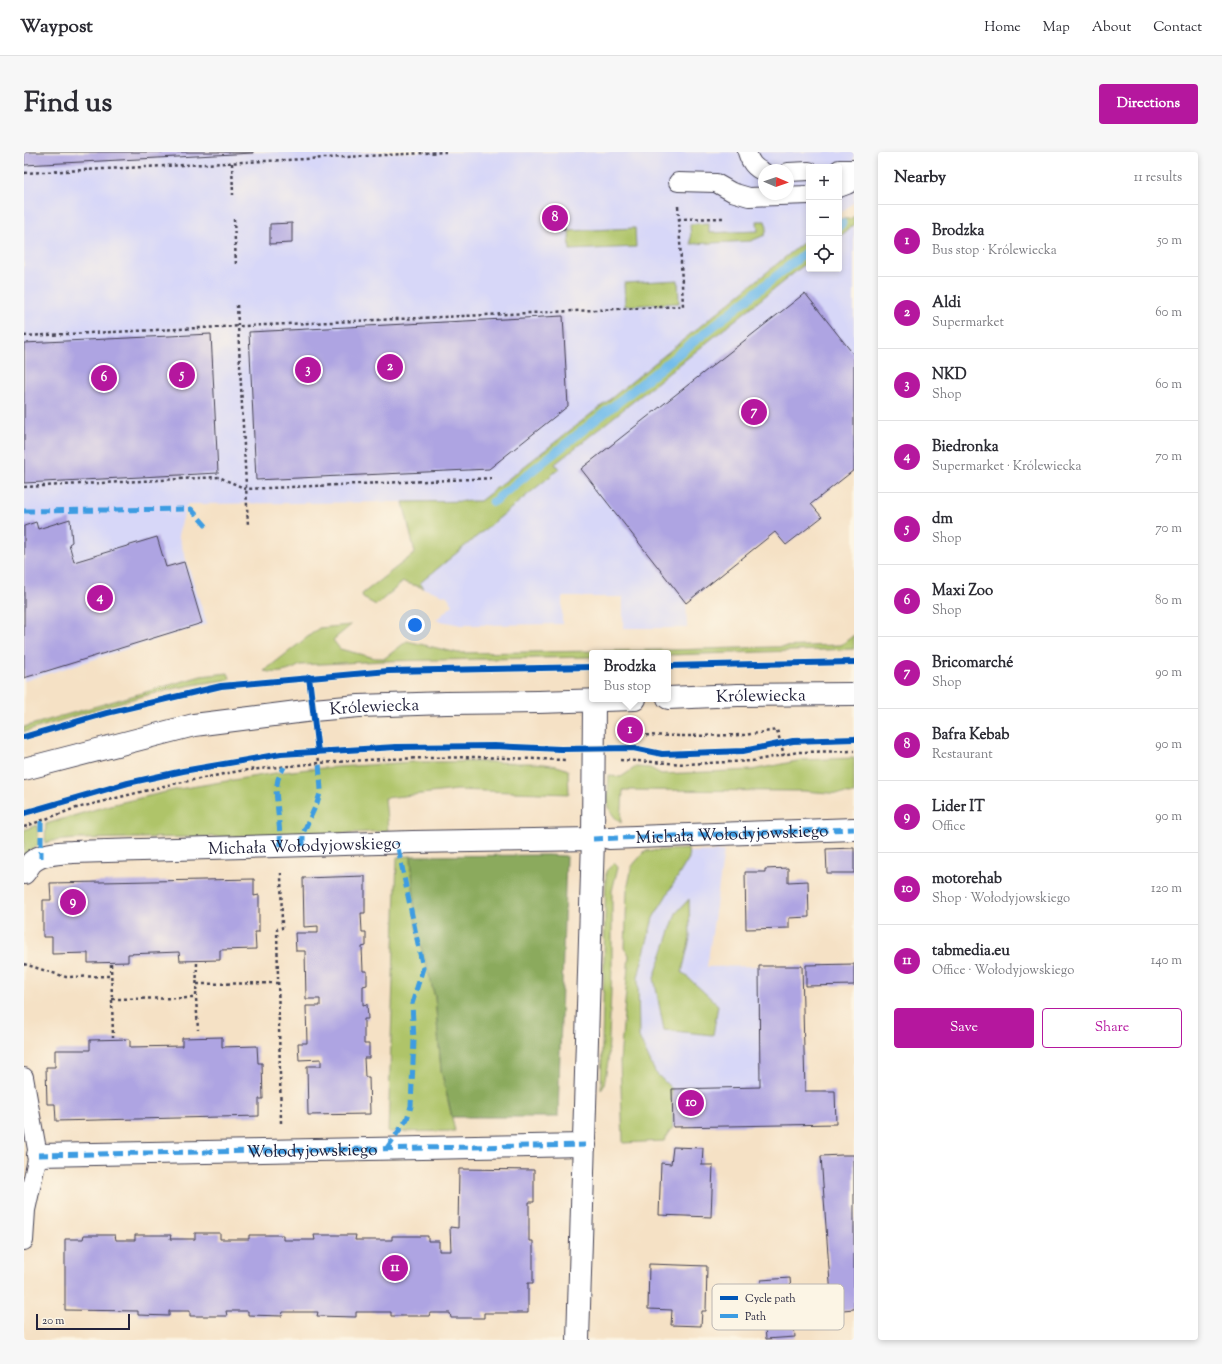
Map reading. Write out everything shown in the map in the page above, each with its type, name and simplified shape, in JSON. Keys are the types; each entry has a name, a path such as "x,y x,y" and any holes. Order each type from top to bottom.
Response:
{"street":[{"name":"Królewiecka","path":"671,698 854,694"},
{"name":"Królewiecka","path":"24,769 194,725 291,713 359,706 430,703 589,701"},
{"path":"578,1340 584,1144 601,839 594,760 594,702"},
{"name":"Michała Wołodyjowskiego","path":"24,873 33,861 50,854 74,852 420,842 601,839 854,829"},
{"name":"Wołodyjowskiego","path":"38,1155 584,1144"}],"lane":[{"path":"747,152 752,164 758,169"},
{"path":"842,169 854,169"},
{"path":"794,172 806,171"},
{"path":"842,187 854,181"},
{"path":"678,182 716,183 732,192 749,197 806,195"},
{"path":"24,1077 38,1155 26,1210 24,1240"}],"path":[{"path":"24,173 232,164 446,152"},
{"path":"232,164 233,195"},
{"path":"234,219 236,265"},
{"path":"24,336 564,313 683,306 679,219"},
{"path":"238,305 248,526"},
{"path":"24,487 219,477 246,488 495,478"},
{"path":"634,735 745,735 777,730 784,743 784,755"},
{"path":"773,745 784,743"},
{"path":"311,752 321,751 319,762"},
{"path":"24,827 73,809 168,785 240,771 319,762 477,756 631,760 685,764 752,761 798,752 854,751"},
{"path":"281,1123 277,929 282,928 282,880"},
{"path":"197,963 196,998 198,1030"},
{"path":"24,964 66,977 111,976"},
{"path":"111,964 113,1037"},
{"path":"197,984 278,983"},
{"path":"112,998 196,998"}],"shaded area":[{"path":"24,152 854,152 854,202 842,212 842,164 806,164 806,240 614,396 481,501 509,501 806,263 806,272 842,272 842,235 854,225 854,470 811,504 822,517 786,545 775,532 686,603 687,628 623,628 623,597 562,597 562,624 461,625 436,620 453,605 447,596 404,582 376,605 363,598 362,594 415,553 402,502 187,504 178,535 207,624 24,681 24,678 185,628 184,562 166,567 157,537 74,562 69,544 72,542 70,520 38,529 36,522 24,526"},
{"path":"724,851 707,967 759,966 761,1125 673,1127 627,1133 634,870 654,853"}],"green space":[{"path":"854,216 854,225 842,235 842,219 850,219"},
{"path":"757,221 765,221 767,227 765,235 751,241 691,244 690,224 709,223 709,233 758,231"},
{"path":"635,228 636,247 570,250 569,231"},
{"path":"806,240 806,263 555,464 559,469 420,583 424,588 403,582 376,605 363,598 362,594 415,553 403,502 480,501 614,396"},
{"path":"678,280 679,303 625,306 624,283"},
{"path":"351,625 333,640 340,649 375,658 385,658 407,641 458,653 589,651 589,657 385,661 300,665 283,672 264,671 319,628"},
{"path":"854,635 854,649 671,655 670,650 841,645"},
{"path":"228,673 230,678 228,680 202,683 150,694 24,732 24,727 201,676"},
{"path":"854,758 854,794 804,791 623,790 621,823 611,813 608,802 609,776 621,777 636,767 650,768 661,774 686,773 752,770 802,760"},
{"path":"412,762 537,763 556,766 568,770 569,794 457,790 385,798 388,831 307,835 76,839 45,843 46,824 110,805 179,789 275,773 309,769"},
{"path":"37,825 39,845 24,855 24,830"},
{"path":"688,849 689,858 653,918 638,977 639,1037 655,1072 672,1089 673,1127 664,1141 623,1143 620,1061 629,955 625,948 627,890 632,866 645,851"},
{"path":"411,856 416,928 435,997 441,1070 455,1131 388,1132 397,857"},
{"path":"411,856 566,856 558,1117 452,1117 441,1070 435,997 416,928"},
{"path":"614,863 618,867 612,891 612,967 608,1062 604,1085 601,1090 606,871"},
{"path":"689,899 690,938 682,972 718,1005 713,1035 664,1030 654,978 676,913"}],"building":[{"path":"24,152 253,152 253,153 24,165"},
{"path":"564,207 565,229 548,230 546,208"},
{"path":"292,223 292,243 270,244 270,224"},
{"path":"805,293 854,355 854,470 811,504 822,517 786,545 775,532 686,603 581,469"},
{"path":"563,316 568,406 489,469 256,480 249,332"},
{"path":"211,334 218,473 24,483 24,343"},
{"path":"70,519 72,542 69,544 74,562 157,537 166,567 184,562 202,623 24,678 24,526 36,522 38,529"},
{"path":"854,848 854,873 827,873 826,849"},
{"path":"788,868 788,882 808,881 809,917 789,918 789,928 746,929 745,872 765,872 765,869"},
{"path":"365,876 365,913 361,913 362,932 366,932 366,946 362,947 363,971 367,971 367,985 363,986 363,1005 367,1004 368,1019 364,1019 364,1044 369,1044 369,1058 364,1058 365,1077 369,1077 370,1114 308,1115 307,1066 321,1066 321,1059 299,1060 298,1043 307,1043 306,1006 320,1006 320,999 306,999 305,951 296,951 295,933 318,933 318,926 304,927 303,878"},
{"path":"254,879 254,896 259,895 259,932 255,932 256,949 220,950 220,960 180,961 179,952 128,954 128,962 88,963 88,953 52,954 52,937 43,937 43,900 51,900 50,883"},
{"path":"854,964 854,985 806,986 806,965"},
{"path":"759,966 802,966 805,1091 835,1091 836,1124 673,1127 672,1089 760,1087"},
{"path":"222,1037 222,1047 257,1046 258,1063 262,1063 263,1099 259,1099 259,1116 56,1121 55,1104 47,1104 46,1067 55,1067 55,1050 90,1050 90,1040 130,1039 130,1047 182,1046 182,1038"},
{"path":"673,1147 703,1148 702,1165 713,1165 711,1217 659,1215 661,1163 671,1164"},
{"path":"854,1155 854,1309 844,1310 844,1284 830,1284 821,1156"},
{"path":"459,1169 534,1170 534,1202 529,1202 529,1241 533,1241 533,1283 528,1283 528,1313 484,1313 484,1318 451,1318 450,1313 430,1313 429,1316 391,1316 391,1312 356,1312 356,1317 317,1316 318,1312 283,1312 282,1316 248,1315 248,1311 226,1311 227,1316 190,1316 190,1311 169,1311 169,1316 138,1315 138,1311 65,1310 65,1239 83,1239 84,1235 115,1235 116,1240 135,1240 135,1235 171,1235 170,1239 195,1239 195,1233 220,1233 220,1239 249,1239 249,1235 283,1235 283,1240 315,1240 314,1235 356,1235 355,1240 392,1240 392,1236 428,1236 428,1241 439,1241 439,1251 451,1251 450,1227 458,1228"},
{"path":"649,1264 707,1266 706,1311 702,1311 701,1326 671,1325 672,1310 648,1309"},
{"path":"790,1278 791,1284 761,1284 761,1280"},
{"path":"765,1330 794,1330 795,1337 766,1339"}],"waterway":[{"path":"493,502 806,252"}],"marked path":[{"path":"24,511 191,509 208,528"},
{"path":"303,846 303,833 317,803 321,790 319,763"},
{"path":"281,846 276,790 278,779 284,767"},
{"path":"41,821 41,858"},
{"path":"593,839 854,829"},
{"path":"387,1148 407,1119 411,1106 414,1040 412,1004 423,968 397,843"},
{"path":"38,1155 585,1145"}],"cycle path":[{"path":"671,666 854,662"},
{"path":"24,737 107,713 221,686 388,671 589,667"},
{"path":"309,677 318,752"},
{"path":"24,813 128,783 183,771 281,754 396,747 494,746 561,749 633,748 662,754 743,751 793,741 854,739"}],"place":[{"name":"Bafra Kebab","path":"555,218"},
{"name":"Aldi","path":"390,367"},
{"name":"NKD","path":"308,370"},
{"name":"dm","path":"182,375"},
{"name":"Maxi Zoo","path":"104,378"},
{"name":"Bricomarché","path":"754,412"},
{"name":"Biedronka","path":"100,598"},
{"name":"Brodzka","path":"630,730"},
{"name":"Lider IT","path":"73,902"},
{"name":"motorehab","path":"691,1103"},
{"name":"tabmedia.eu","path":"395,1268"}]}
